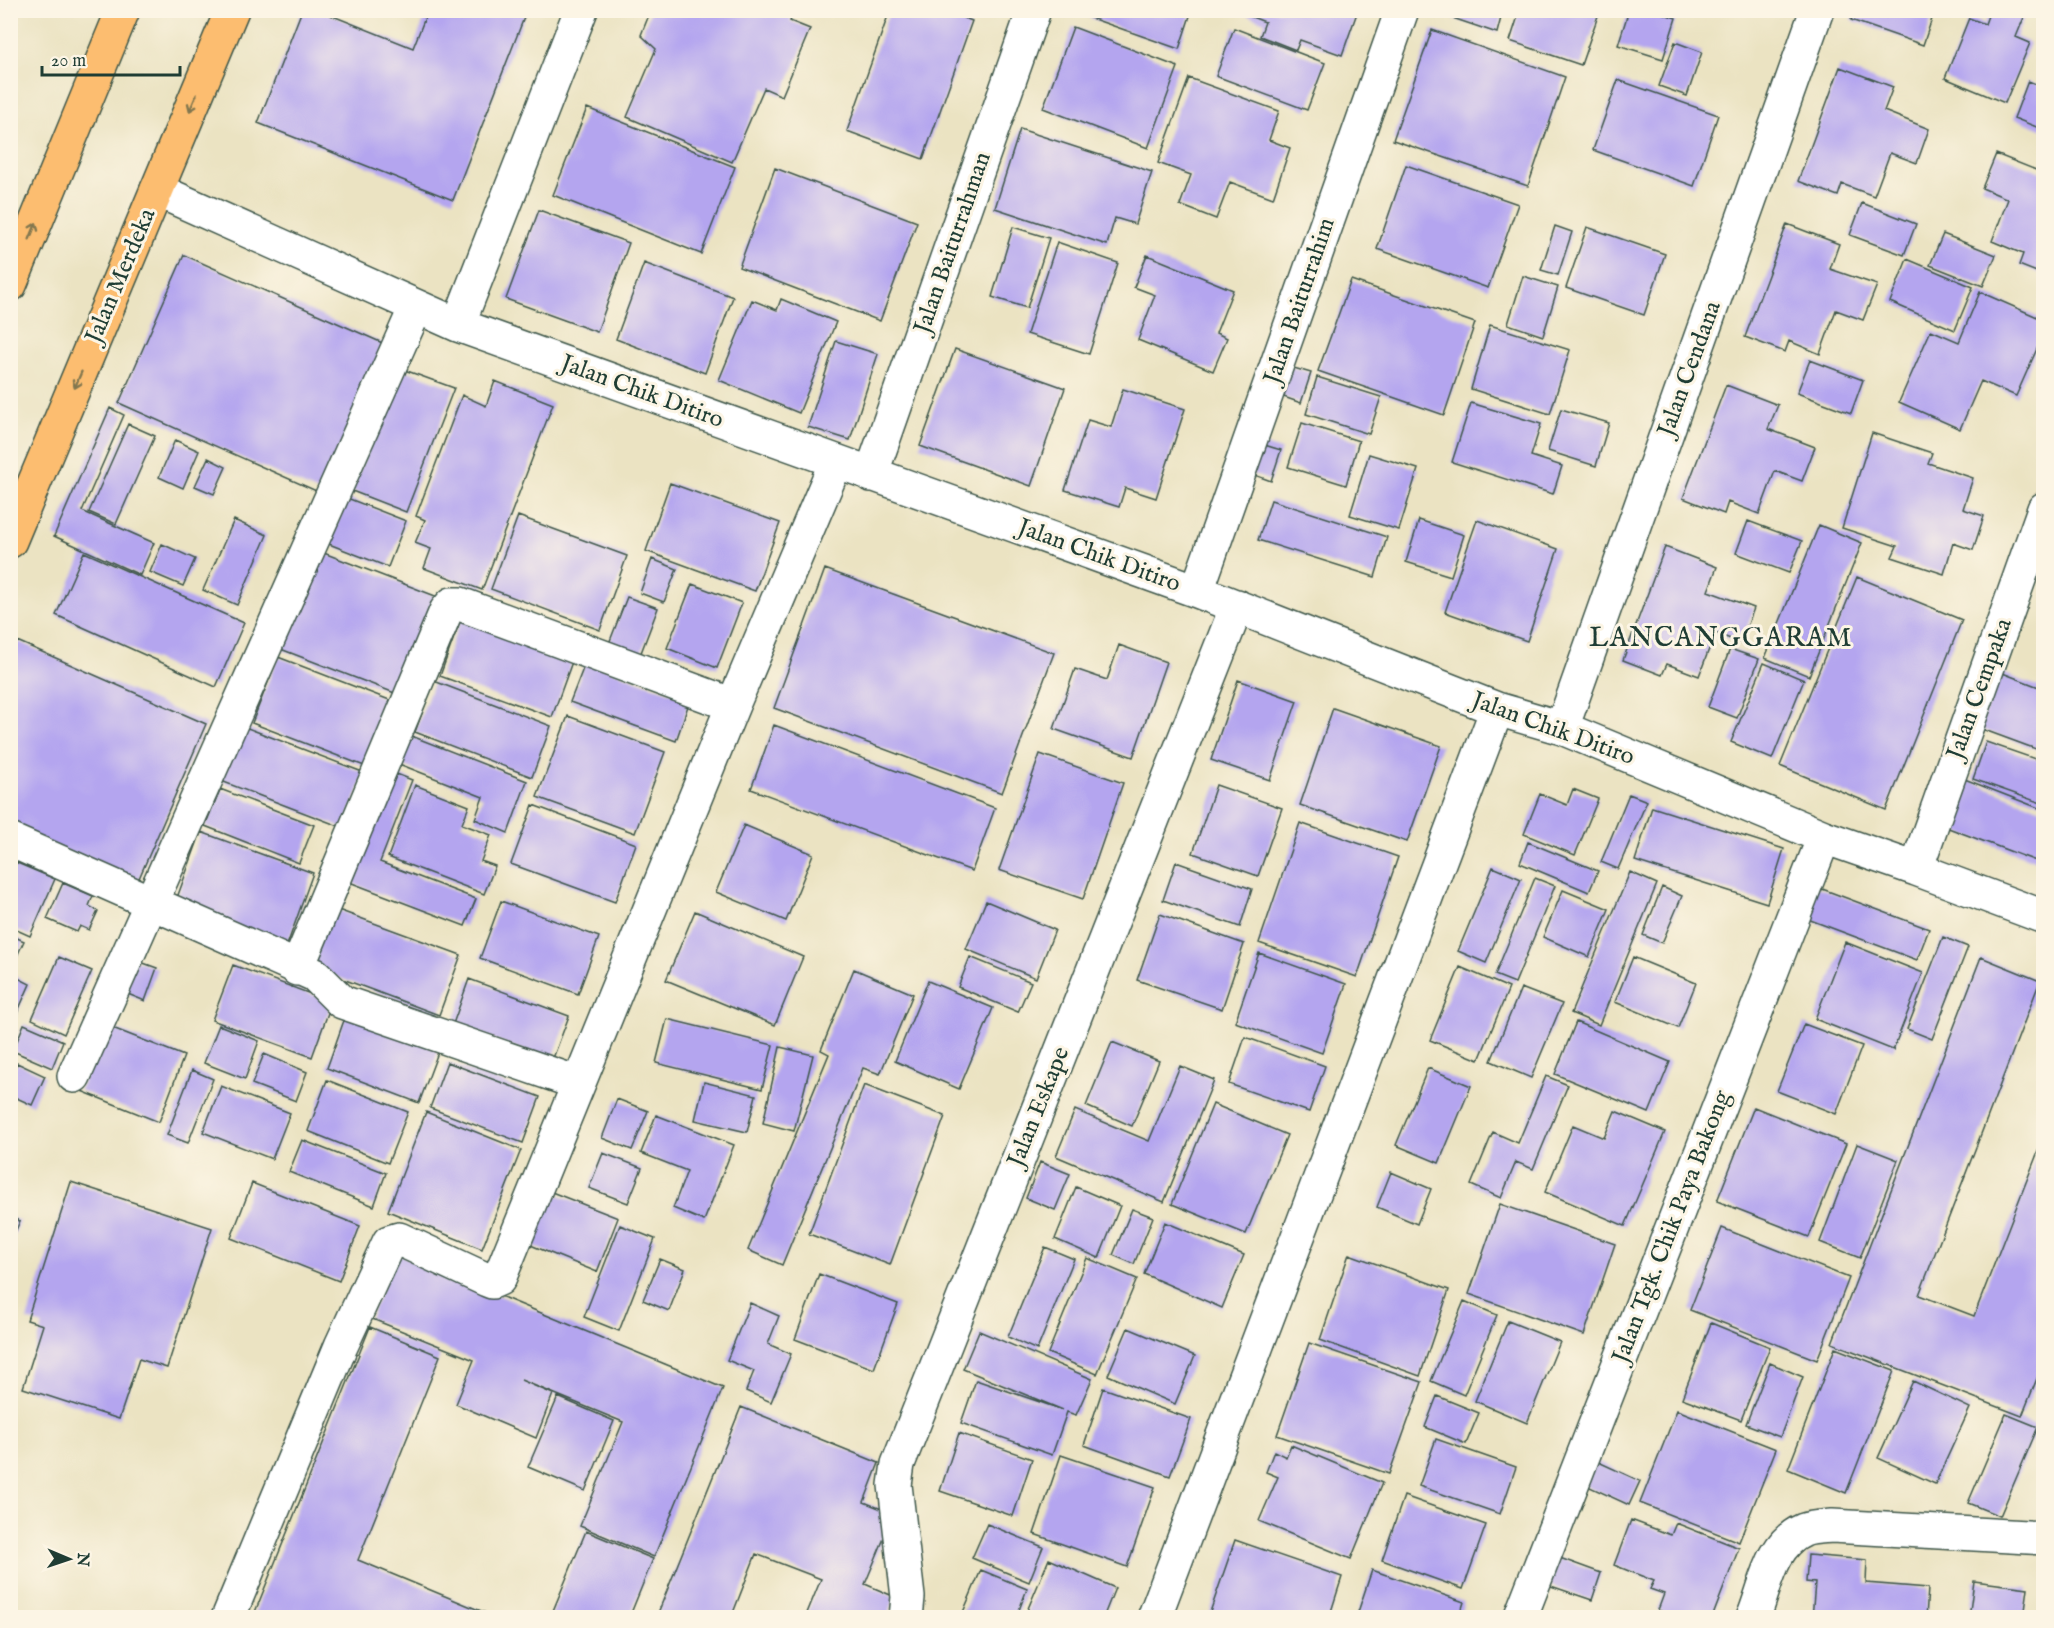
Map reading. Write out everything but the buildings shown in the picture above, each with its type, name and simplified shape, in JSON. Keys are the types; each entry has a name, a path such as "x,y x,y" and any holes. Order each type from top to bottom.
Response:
{"main road":[{"path":"10,285 123,10"},
{"name":"Jalan Merdeka","path":"10,541 232,10"}],"street":[{"path":"458,325 581,10"},
{"name":"Jalan Baiturrahman","path":"871,475 1034,10"},
{"name":"Jalan Baiturrahim","path":"1197,591 1402,10"},
{"name":"Jalan Cendana","path":"1562,728 1817,10"},
{"name":"Jalan Chik Ditiro","path":"157,190 458,325 1197,591 1497,708 1562,728 1824,837 2043,917"},
{"path":"74,1076 416,307"},
{"path":"228,1617 341,1346 390,1242 399,1239 487,1280 492,1282 498,1279 733,705 836,462"},
{"name":"Jalan Cempaka","path":"1916,869 2043,509"},
{"path":"297,969 446,611 452,604 460,604 733,705"},
{"name":"Jalan Eskape","path":"906,1617 908,1597 895,1485 898,1464 1237,606"},
{"path":"1154,1617 1497,708"},
{"name":"Jalan Tgk. Chik Paya Bakong","path":"1520,1617 1824,837"},
{"path":"10,840 315,975 342,1002 578,1083"},
{"path":"1754,1617 1776,1555 1790,1539 1804,1530 1832,1526 2043,1538"}],"district":[{"name":"LANCANGGARAM","path":"1721,639"}]}
